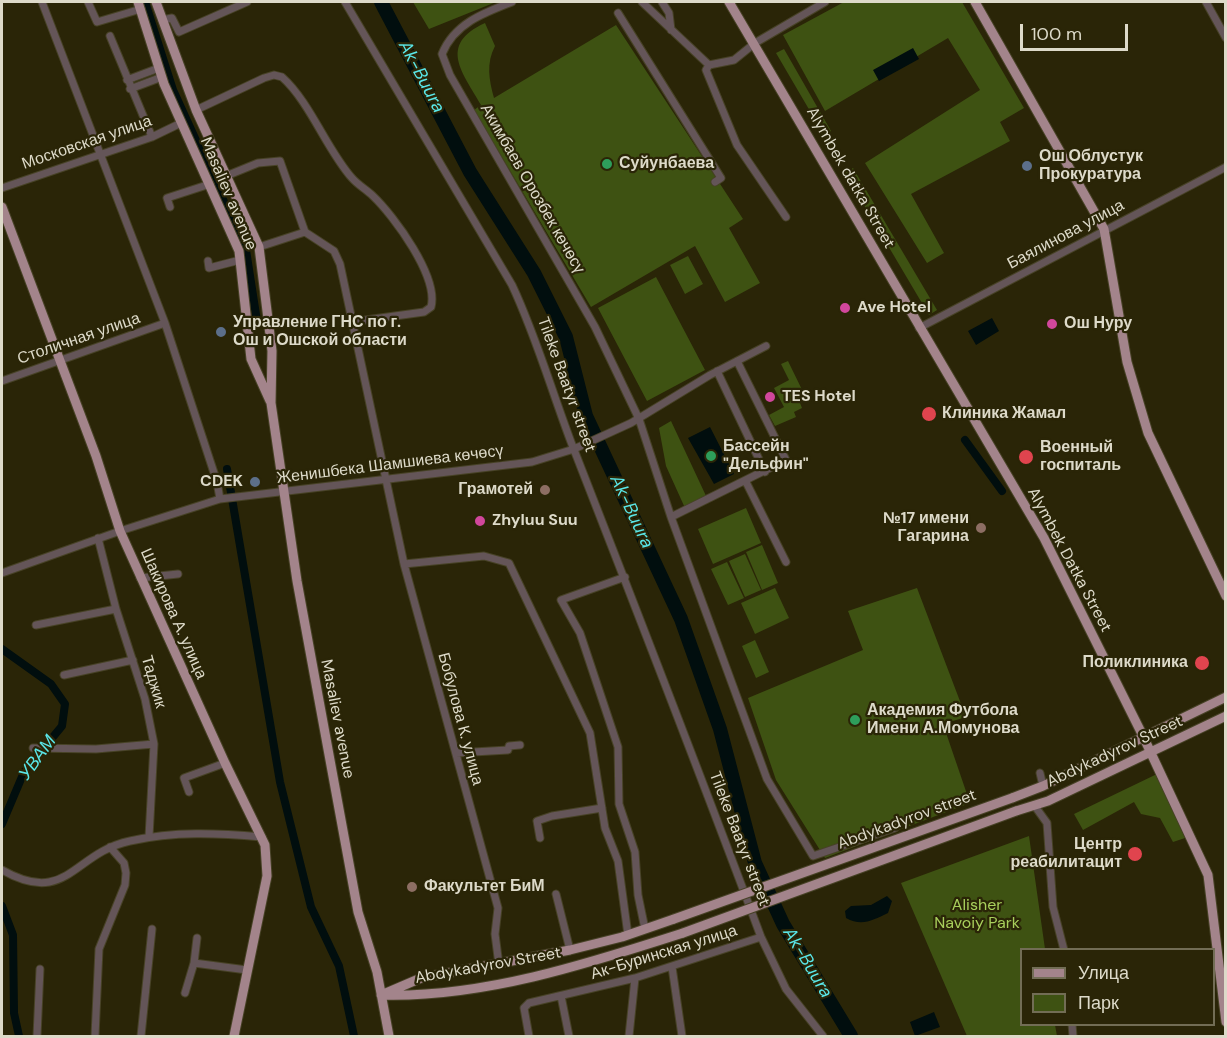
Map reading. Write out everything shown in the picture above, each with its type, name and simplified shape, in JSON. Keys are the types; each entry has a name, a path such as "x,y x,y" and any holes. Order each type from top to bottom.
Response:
{"main road":[{"name":"Masaliev avenue","path":"156,2 196,110 259,247 272,351 271,403 312,673 358,912 373,955 388,1036"},
{"path":"729,2 754,43"},
{"path":"975,2 1104,229 1127,362 1148,433 1226,596"},
{"name":"Masaliev avenue","path":"140,5 160,73 210,183 240,260 251,359 271,403"},
{"name":"Alymbek datka Street","path":"754,43 919,328"},
{"name":"Шакирова А. улица","path":"2,207 96,456 120,531 225,763 262,837 268,862 267,876 234,1036"},
{"name":"Alymbek Datka Street","path":"919,328 1044,538 1143,736 1208,875 1223,975 1226,1022"},
{"name":"Abdykadyrov Street","path":"1143,736 1226,697"},
{"name":"Abdykadyrov Street","path":"1016,811 1151,753 1226,716"},
{"name":"Abdykadyrov street","path":"675,919 1043,786 1143,736"},
{"name":"Abdykadyrov street","path":"683,933 1016,811"},
{"name":"Abdykadyrov Street","path":"381,995 420,978 570,950 628,935 675,919"},
{"name":"Abdykadyrov Street","path":"381,995 423,996 515,979 614,955 683,933"}],"street":[{"path":"42,2 165,323 222,499"},
{"path":"88,2 97,22 140,5"},
{"path":"162,20 172,18 179,32 247,2"},
{"name":"Tileke Baatyr street","path":"345,2 512,285 532,329 574,449 625,577 761,937"},
{"name":"Акимбаев Орозбек көчөсү","path":"512,2 489,10 457,28 442,54 450,75 596,327 639,419"},
{"path":"642,2 710,65"},
{"path":"662,2 669,13 671,30"},
{"path":"786,217 737,145 706,70 710,65 734,60 754,43 825,2"},
{"path":"1206,2 1226,38"},
{"path":"618,14 721,178 715,182"},
{"path":"110,36 130,89 152,137"},
{"path":"127,80 160,73"},
{"path":"130,89 160,73"},
{"path":"196,110 256,80 274,75 282,77 353,179 374,197 411,246 421,261 432,294 431,307 424,312 351,322"},
{"name":"Московская улица","path":"2,188 99,153 152,137 181,123"},
{"path":"226,176 258,163 280,161 305,232 259,247"},
{"name":"Баялинова улица","path":"919,328 1226,167"},
{"path":"170,207 167,198 210,183"},
{"name":"Бобулова К. улица","path":"305,232 336,254 404,564 498,908 495,934 499,965"},
{"path":"208,261 209,268 240,260"},
{"name":"Столичная улица","path":"2,381 165,323"},
{"name":"Женишбека Шамшиева көчөсү","path":"3,572 98,538 222,499 532,462 574,449 639,419 717,371 766,346"},
{"path":"671,517 746,482 786,460 737,361"},
{"path":"717,371 765,472"},
{"path":"639,419 671,517 767,779 801,840 813,856 895,828"},
{"path":"746,482 786,562"},
{"name":"Таджик","path":"98,538 116,609 145,699 154,744 150,837"},
{"path":"404,564 484,556 509,563 590,733 605,828 618,861 628,935"},
{"path":"2,562 3,572"},
{"path":"140,578 178,574"},
{"path":"625,577 561,600 580,633 618,747 619,804 635,852 638,895 645,929"},
{"path":"36,625 116,609"},
{"path":"64,675 133,660"},
{"path":"37,748 154,744"},
{"path":"456,753 508,750 508,746 520,745"},
{"path":"189,792 184,778 225,763"},
{"path":"1040,773 1043,786"},
{"path":"1034,805 1047,822 1053,907 1063,948"},
{"path":"540,838 537,821 552,816 602,808"},
{"path":"2,870 14,877 43,885 56,882 110,847 150,837 201,832 262,837"},
{"path":"95,1036 99,949 125,885 126,873 124,863 110,847"},
{"path":"556,894 570,950"},
{"path":"141,1036 152,929"},
{"name":"Ак-Буринская улица","path":"529,1036 524,1008 529,1003 635,978 761,937 786,989 823,1036"},
{"path":"185,993 194,963 197,938"},
{"path":"194,963 247,970"},
{"path":"672,967 682,1036"},
{"path":"37,1036 40,969"},
{"path":"629,1036 635,978"},
{"path":"561,996 569,1036"}],"green space":[{"path":"413,2 496,2 429,29"},
{"path":"844,2 962,2 1024,108 1000,122 1010,141 911,194 944,253 927,263 865,163 980,90 948,38 825,111 783,35"},
{"name":"Суйунбаева","path":"485,23 495,46 490,59 489,72 494,98 616,25 743,219 729,228 760,283 725,302 695,246 591,307 474,110 481,105 462,71 458,60 458,50 470,32"},
{"path":"784,49 831,131 824,135 776,53"},
{"path":"853,168 937,310 929,315 845,173"},
{"path":"688,256 703,284 685,294 670,265"},
{"path":"656,277 705,370 647,401 598,308"},
{"path":"788,361 807,400 800,403 802,408 794,412 796,417 775,426 769,415 784,407 774,388 789,380 781,364"},
{"path":"671,421 707,498 685,508 666,466 659,428"},
{"path":"746,508 761,543 713,564 698,529"},
{"path":"762,545 778,583 762,590 746,552"},
{"path":"745,554 761,590 745,597 729,561"},
{"path":"727,562 744,598 728,605 711,569"},
{"path":"775,588 789,618 755,634 741,603"},
{"name":"Академия Футбола Имени А.Момунова","path":"917,588 966,717 943,724 970,803 825,858 776,780 748,698 863,650 848,611"},
{"path":"755,640 769,672 756,678 742,646"},
{"path":"1157,774 1185,838 1173,842 1160,818 1141,814 1134,802 1083,830 1074,814"},
{"name":"Alisher Navoiy Park","path":"1029,836 1045,948 1020,948 1020,1026 1055,1026 1057,1036 967,1036 901,883"}],"shaded area":[{"path":"913,48 919,59 879,81 873,70"},
{"path":"992,318 999,331 976,345 968,331"},
{"name":"Бассейн \"Дельфин\"","path":"710,427 734,474 714,484 688,438"},
{"path":"887,896 892,901 888,913 862,922 846,918 845,911 851,906 871,905"},
{"path":"934,1012 940,1027 915,1036 910,1022"}],"waterway":[{"path":"145,2 173,90 246,250 257,321"},
{"name":"Ak-Buura","path":"381,2 470,172 534,273 566,337 586,416 681,619 720,729 755,863 783,924 851,1036"},
{"path":"965,440 1002,491"},
{"path":"227,469 280,782 311,907 339,966 354,1036"},
{"name":"УВАМ","path":"2,649 51,684 65,704 62,726 24,772 2,824"},
{"name":"УВАМ","path":"2,906 13,935 14,1013 19,1036"}],"place":[{"name":"Суйунбаева","path":"607,164"},
{"name":"Ош Облустук Прокуратура","path":"1027,166"},
{"name":"Ave Hotel","path":"845,308"},
{"name":"Ош Нуру","path":"1052,324"},
{"name":"Управление ГНС по г. Ош и Ошской области","path":"221,332"},
{"name":"TES Hotel","path":"770,397"},
{"name":"Клиника Жамал","path":"929,414"},
{"name":"Бассейн \"Дельфин\"","path":"711,456"},
{"name":"Военный госпиталь","path":"1026,457"},
{"name":"CDEK","path":"255,482"},
{"name":"Грамотей","path":"545,490"},
{"name":"Zhyluu Suu","path":"480,521"},
{"name":"№17 имени Гагарина","path":"981,528"},
{"name":"Поликлиника","path":"1202,663"},
{"name":"Академия Футбола Имени А.Момунова","path":"855,720"},
{"name":"Центр реабилитацит","path":"1135,854"},
{"name":"Факультет БиМ","path":"412,887"}]}
